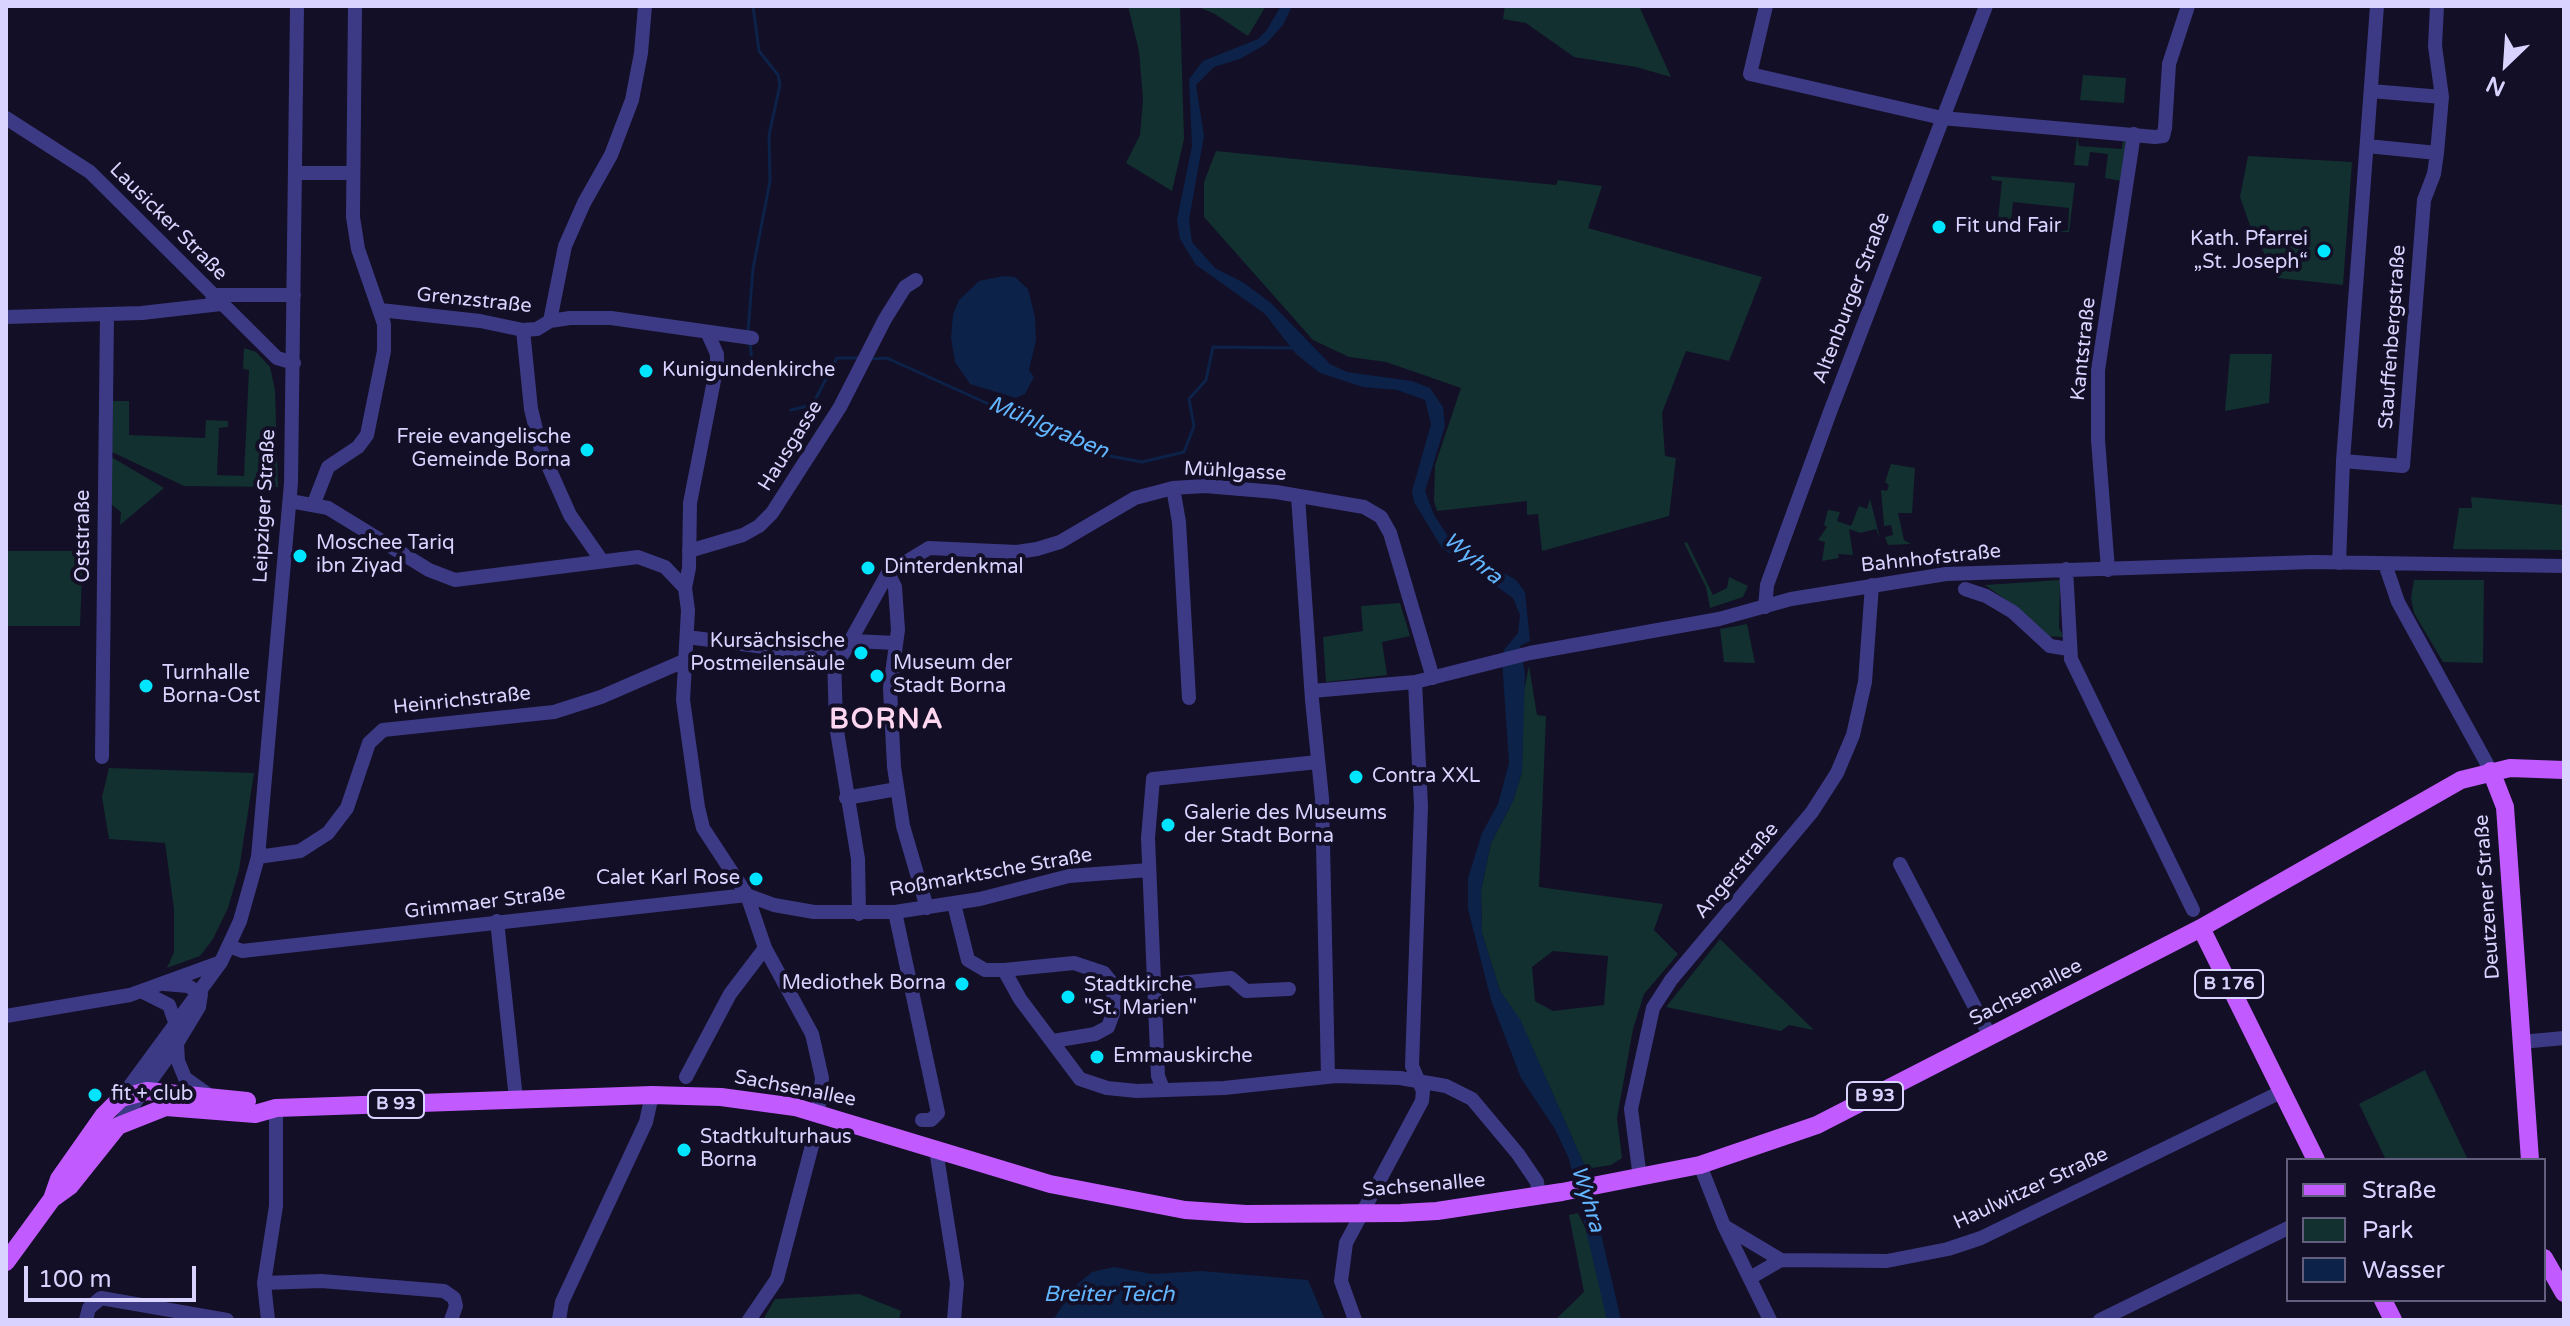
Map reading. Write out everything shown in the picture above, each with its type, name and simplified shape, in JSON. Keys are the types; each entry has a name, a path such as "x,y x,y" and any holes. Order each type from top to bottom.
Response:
{"main road":[{"name":"B 93","path":"2491,771 2564,770"},
{"name":"Sachsenallee","path":"118,1126 154,1110 176,1107 255,1114 276,1108 516,1099 652,1095 721,1097 818,1113 1050,1184 1129,1201 1233,1213 1437,1211 1614,1183 1700,1165 1817,1125 2201,928 2448,787 2491,771"},
{"name":"Deutzener Straße","path":"2491,771 2505,807 2530,1158"},
{"name":"B 176","path":"2201,928 2315,1158"},
{"name":"Sachsenallee","path":"121,1098 145,1085 214,1099 266,1103 276,1108"},
{"name":"Leipziger Straße","path":"6,1262 52,1199 59,1179 104,1115 121,1098"},
{"name":"Leipziger Straße","path":"52,1199 70,1186 118,1126"},
{"path":"2546,1262 2564,1293"},
{"path":"2384,1302 2393,1320"}],"street":[{"name":"Leipziger Straße","path":"145,1085 175,1022 191,1001 201,994 229,946 248,899 258,857 290,501 297,6"},
{"path":"314,503 328,467 358,447 370,428 384,351 380,310 358,249 352,173 355,6"},
{"path":"550,321 565,246 584,203 611,155 632,100 641,53 645,6"},
{"path":"1766,6 1750,74 1942,118 2163,136 2169,64 2187,9"},
{"name":"Altenburger Straße","path":"1765,607 1767,585 1830,412 1986,6"},
{"name":"Stauffenbergstraße","path":"2339,563 2343,461 2377,6"},
{"name":"Stauffenbergstraße","path":"2343,461 2403,466 2424,200 2434,174 2442,97 2435,46 2437,6"},
{"path":"2371,91 2442,97"},
{"name":"Lausicker Straße","path":"6,118 90,172 277,358 294,363"},
{"name":"Kantstraße","path":"2108,570 2098,440 2098,370 2134,134"},
{"path":"2367,146 2437,153"},
{"path":"296,173 352,173"},
{"name":"Hausgasse","path":"689,551 759,526 796,479 905,287 916,280"},
{"path":"6,317 107,315 216,300 294,295"},
{"name":"Grenzstraße","path":"380,310 480,321 523,330 537,329 550,321 611,318 748,338"},
{"name":"Oststraße","path":"102,757 107,315"},
{"path":"523,330 531,409 546,463 570,515 602,561"},
{"path":"708,334 717,354 717,365 690,503 683,700 703,828 747,895 765,948 812,1034 822,1078 818,1113"},
{"name":"Mühlgasse","path":"888,573 912,556 940,546 1017,552 1052,545 1121,504 1173,488 1205,486 1364,507 1381,517 1390,533 1433,678"},
{"path":"1173,488 1179,522 1189,698"},
{"path":"1298,496 1322,798 1328,1077"},
{"path":"290,501 314,503 339,513 429,570 455,580 638,557 665,567 685,588"},
{"name":"Bahnhofstraße","path":"1312,691 1415,682 1530,653 1719,619 1872,585 1946,574 2339,563 2564,566"},
{"name":"Deutzener Straße","path":"2385,564 2398,602 2491,771"},
{"path":"2066,569 2069,649 2193,910"},
{"path":"687,637 834,656 848,650 888,573"},
{"path":"888,573 895,587 896,643 890,688 897,789 906,837 927,908"},
{"name":"Angerstraße","path":"1640,1178 1631,1109 1653,1008 1671,980 1812,812 1837,773 1853,735 1865,682 1872,585"},
{"path":"1965,589 1977,591 2013,612 2050,646 2069,649"},
{"path":"853,641 896,643"},
{"path":"834,656 836,725 858,859 859,914"},
{"name":"Heinrichstraße","path":"258,857 300,851 328,833 347,808 369,743 383,730 554,712 601,697 684,661"},
{"path":"1355,1320 1341,1281 1341,1262 1358,1214 1422,1101 1419,1079 1412,1066 1421,806 1415,682"},
{"path":"1163,1089 1158,1076 1149,870 1150,787 1153,779 1318,762"},
{"path":"846,798 897,789"},
{"path":"1900,864 1990,1036"},
{"name":"Roßmarktsche Straße","path":"747,895 774,905 814,912 895,912 954,904 1069,876 1149,870"},
{"name":"Grimmaer Straße","path":"229,946 242,951 747,895"},
{"path":"954,904 968,960 985,970 1074,963 1104,973 1112,983 1115,1008 1108,1027 1095,1034 1053,1041"},
{"path":"895,912 938,1113 931,1120 922,1120"},
{"path":"497,921 516,1099"},
{"path":"686,1077 730,994 765,948"},
{"path":"6,1016 143,992 221,962"},
{"path":"1004,970 1020,999 1073,1071 1091,1084 1128,1090 1224,1088 1328,1077 1419,1079 1456,1090 1472,1099 1518,1154 1537,1182 1539,1195"},
{"path":"1156,985 1231,978 1246,991 1289,989"},
{"path":"162,984 188,986 201,994"},
{"path":"143,992 169,1005 175,1022"},
{"name":"Leipziger Straße","path":"118,1126 177,1043 199,1007 201,994"},
{"path":"2521,1042 2564,1038"},
{"path":"177,1043 178,1061 185,1078 214,1099"},
{"name":"B 93","path":"145,1085 163,1102 176,1107"},
{"name":"Haulwitzer Straße","path":"1781,1260 1887,1261 1948,1249 1993,1232 2283,1091"},
{"path":"559,1320 562,1302 646,1122 652,1095"},
{"path":"268,1320 264,1283 276,1206 276,1108"},
{"path":"749,1320 777,1279 814,1138"},
{"path":"936,1150 957,1283 954,1320"},
{"path":"1700,1165 1724,1226 1770,1320"},
{"path":"1724,1226 1781,1260 1750,1278"},
{"path":"2100,1320 2286,1229"},
{"path":"264,1283 345,1282 444,1291 454,1298 456,1306 451,1320"},
{"path":"86,1320 89,1308 101,1298 227,1320"}],"green space":[{"path":"1128,6 1180,6 1184,139 1172,191 1126,163 1140,135 1143,99 1139,51"},
{"path":"1196,6 1266,6 1248,36 1215,14"},
{"path":"1505,6 1639,6 1671,77 1636,67 1574,57 1526,23 1503,19"},
{"path":"2083,75 2126,78 2124,103 2080,100"},
{"path":"2077,137 2079,146 2122,149 2123,140 2126,142 2122,181 2105,178 2108,154 2090,152 2088,166 2074,165"},
{"path":"1216,151 1556,185 1558,180 1602,186 1588,228 1762,277 1729,361 1686,351 1662,413 1665,456 1676,458 1669,516 1542,551 1538,514 1527,515 1527,501 1437,511 1434,501 1435,465 1461,388 1386,362 1349,357 1313,340 1204,217 1204,182"},
{"path":"2248,156 2352,162 2343,285 2278,278 2252,231 2240,197"},
{"path":"1991,176 2075,183 2069,232 2059,232 2068,230 2069,208 2013,202 2011,221 1998,220 2002,181 1992,180"},
{"path":"244,348 256,352 270,367 275,390 278,487 184,486 112,452 113,401 129,401 129,435 205,438 206,420 228,421 228,427 219,428 217,475 244,476 249,370 243,369"},
{"path":"2230,354 2272,354 2269,403 2225,411"},
{"path":"108,455 164,488 120,525 121,512 107,501"},
{"path":"1891,464 1915,468 1912,513 1898,513 1904,540 1911,544 1888,545 1885,537 1893,535 1891,525 1884,526 1881,490 1887,491 1889,485 1885,482"},
{"path":"2471,497 2564,505 2564,550 2453,549 2459,508 2472,508"},
{"path":"1870,499 1880,538 1876,529 1860,533 1849,529 1853,555 1838,554 1839,558 1822,561 1825,542 1818,540 1827,527 1824,525 1828,510 1840,512 1837,521 1851,526 1859,506 1867,509"},
{"path":"1687,542 1713,595 1727,588 1729,577 1748,586 1743,597 1710,608 1706,587 1684,543"},
{"path":"6,551 83,551 80,626 6,626"},
{"path":"2060,580 2059,628 2064,637 2045,636 2017,608 1985,585"},
{"path":"2414,580 2484,580 2483,663 2443,662 2414,613 2411,598"},
{"path":"1400,603 1410,636 1382,642 1387,675 1326,682 1323,637 1363,631 1361,606"},
{"path":"1747,624 1755,663 1724,662 1720,629"},
{"path":"1529,666 1537,715 1546,716 1539,887 1663,904 1654,930 1678,954 1644,994 1633,1029 1617,1118 1622,1158 1611,1165 1586,1169 1520,1020 1500,991 1482,933 1481,891 1491,843 1513,801 1522,772 1523,695","holes":["1553,951 1608,956 1604,1005 1553,1011 1535,1001 1532,967"]},
{"path":"109,768 254,773 239,870 228,908 213,939 200,956 167,968 174,952 174,909 165,843 109,839 102,797"},
{"path":"1720,939 1814,1030 1789,1025 1781,1031 1666,1007"},
{"path":"2425,1070 2467,1158 2385,1158 2359,1104"},
{"path":"1578,1213 1592,1242 1607,1320 1555,1320 1584,1292 1569,1215"},
{"path":"859,1294 901,1311 899,1320 763,1320 775,1299"}],"water":[{"name":"Wyhra","path":"1281,6 1292,6 1283,25 1266,44 1240,59 1214,67 1196,85 1204,136 1189,220 1192,242 1215,268 1244,283 1271,303 1330,364 1347,372 1412,381 1430,388 1443,407 1445,426 1425,491 1434,515 1448,536 1467,552 1516,580 1525,592 1530,641 1520,646 1525,674 1522,772 1513,801 1491,843 1481,891 1482,933 1500,991 1520,1019 1586,1169 1621,1320 1607,1320 1569,1159 1555,1129 1521,1078 1491,1000 1468,909 1468,878 1482,833 1498,804 1509,763 1502,660 1504,650 1518,633 1520,615 1513,598 1442,548 1414,502 1412,491 1431,424 1425,400 1397,390 1363,387 1320,373 1296,354 1265,314 1196,265 1180,239 1177,220 1192,146 1189,79 1203,61 1258,39"},
{"path":"1015,277 1028,289 1035,317 1036,340 1029,370 1034,377 1025,394 1016,398 970,384 955,362 951,338 953,314 959,300 979,281"},
{"name":"Breiter Teich","path":"1114,1267 1152,1274 1201,1271 1308,1280 1325,1320 1053,1320 1074,1287 1092,1272"}],"waterway":[{"name":"Mühlgraben","path":"748,331 753,269 770,181 769,135 780,85 778,75 759,51 753,6"},
{"name":"Mühlgraben","path":"750,343 753,370"},
{"name":"Mühlgraben","path":"871,359 887,358 1099,454 1142,462 1184,452 1194,426 1189,399 1206,380 1213,347 1296,348"},
{"name":"Mühlgraben","path":"791,410 808,406 815,400 837,358 859,358"}],"place":[{"name":"Fit und Fair","path":"1939,227"},
{"name":"Kath. Pfarrei „St. Joseph“","path":"2324,251"},
{"name":"Kunigundenkirche","path":"646,371"},
{"name":"Freie evangelische Gemeinde Borna","path":"587,450"},
{"name":"Moschee Tariq ibn Ziyad","path":"300,556"},
{"name":"Dinterdenkmal","path":"868,568"},
{"name":"Kursächsische Postmeilensäule","path":"861,653"},
{"name":"Museum der Stadt Borna","path":"877,676"},
{"name":"Turnhalle Borna-Ost","path":"146,686"},
{"name":"Contra XXL","path":"1356,777"},
{"name":"Galerie des Museums der Stadt Borna","path":"1168,825"},
{"name":"Calet Karl Rose","path":"756,879"},
{"name":"Mediothek Borna","path":"962,984"},
{"name":"Stadtkirche \"St. Marien\"","path":"1068,997"},
{"name":"Emmauskirche","path":"1097,1057"},
{"name":"fit + club","path":"95,1095"},
{"name":"Stadtkulturhaus Borna","path":"684,1150"}],"district":[{"name":"BORNA","path":"887,721"}]}
